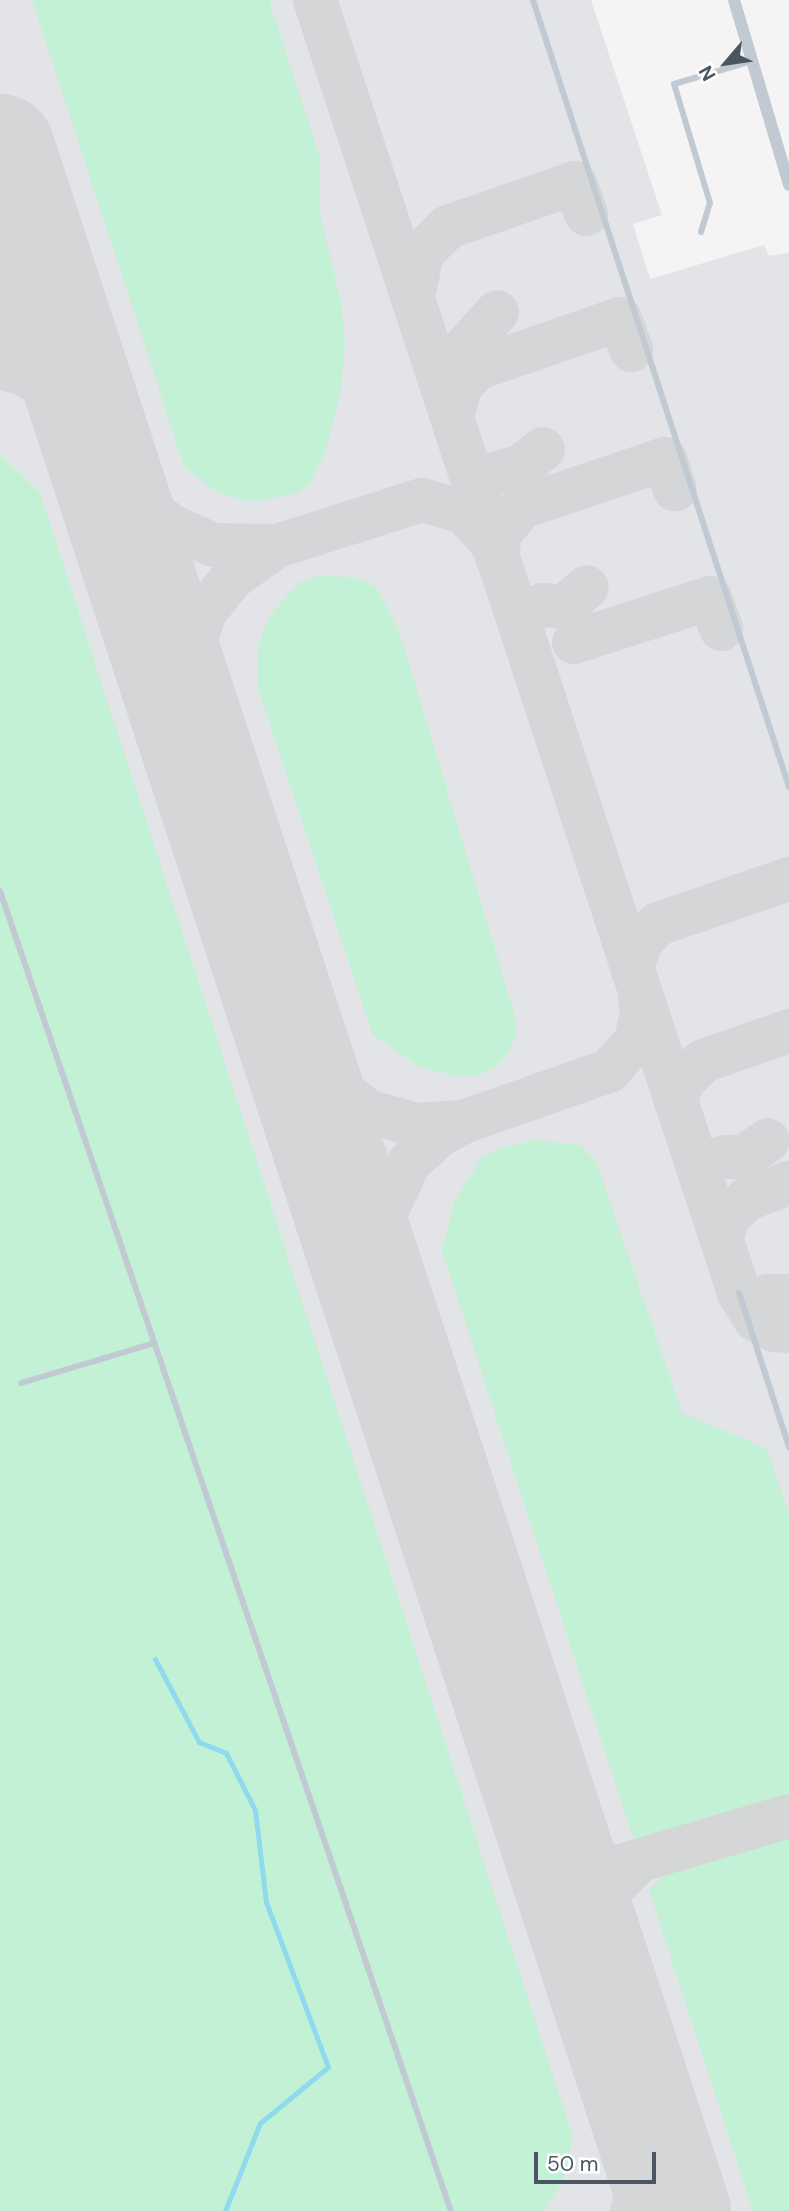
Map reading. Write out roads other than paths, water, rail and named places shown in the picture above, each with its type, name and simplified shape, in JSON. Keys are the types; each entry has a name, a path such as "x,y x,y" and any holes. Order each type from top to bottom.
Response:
{"street":[{"path":"734,0 789,185"},
{"path":"782,164 789,179"}],"lane":[{"path":"533,0 789,787"},
{"path":"701,232 710,203 674,84 752,61"},
{"path":"780,760 789,758"},
{"path":"0,891 451,2211"},
{"path":"739,1293 789,1447"},
{"path":"21,1383 154,1343"}],"waterway":[{"path":"155,1659 199,1742 226,1753 255,1810 266,1902 328,2067 260,2123 225,2211"}]}
